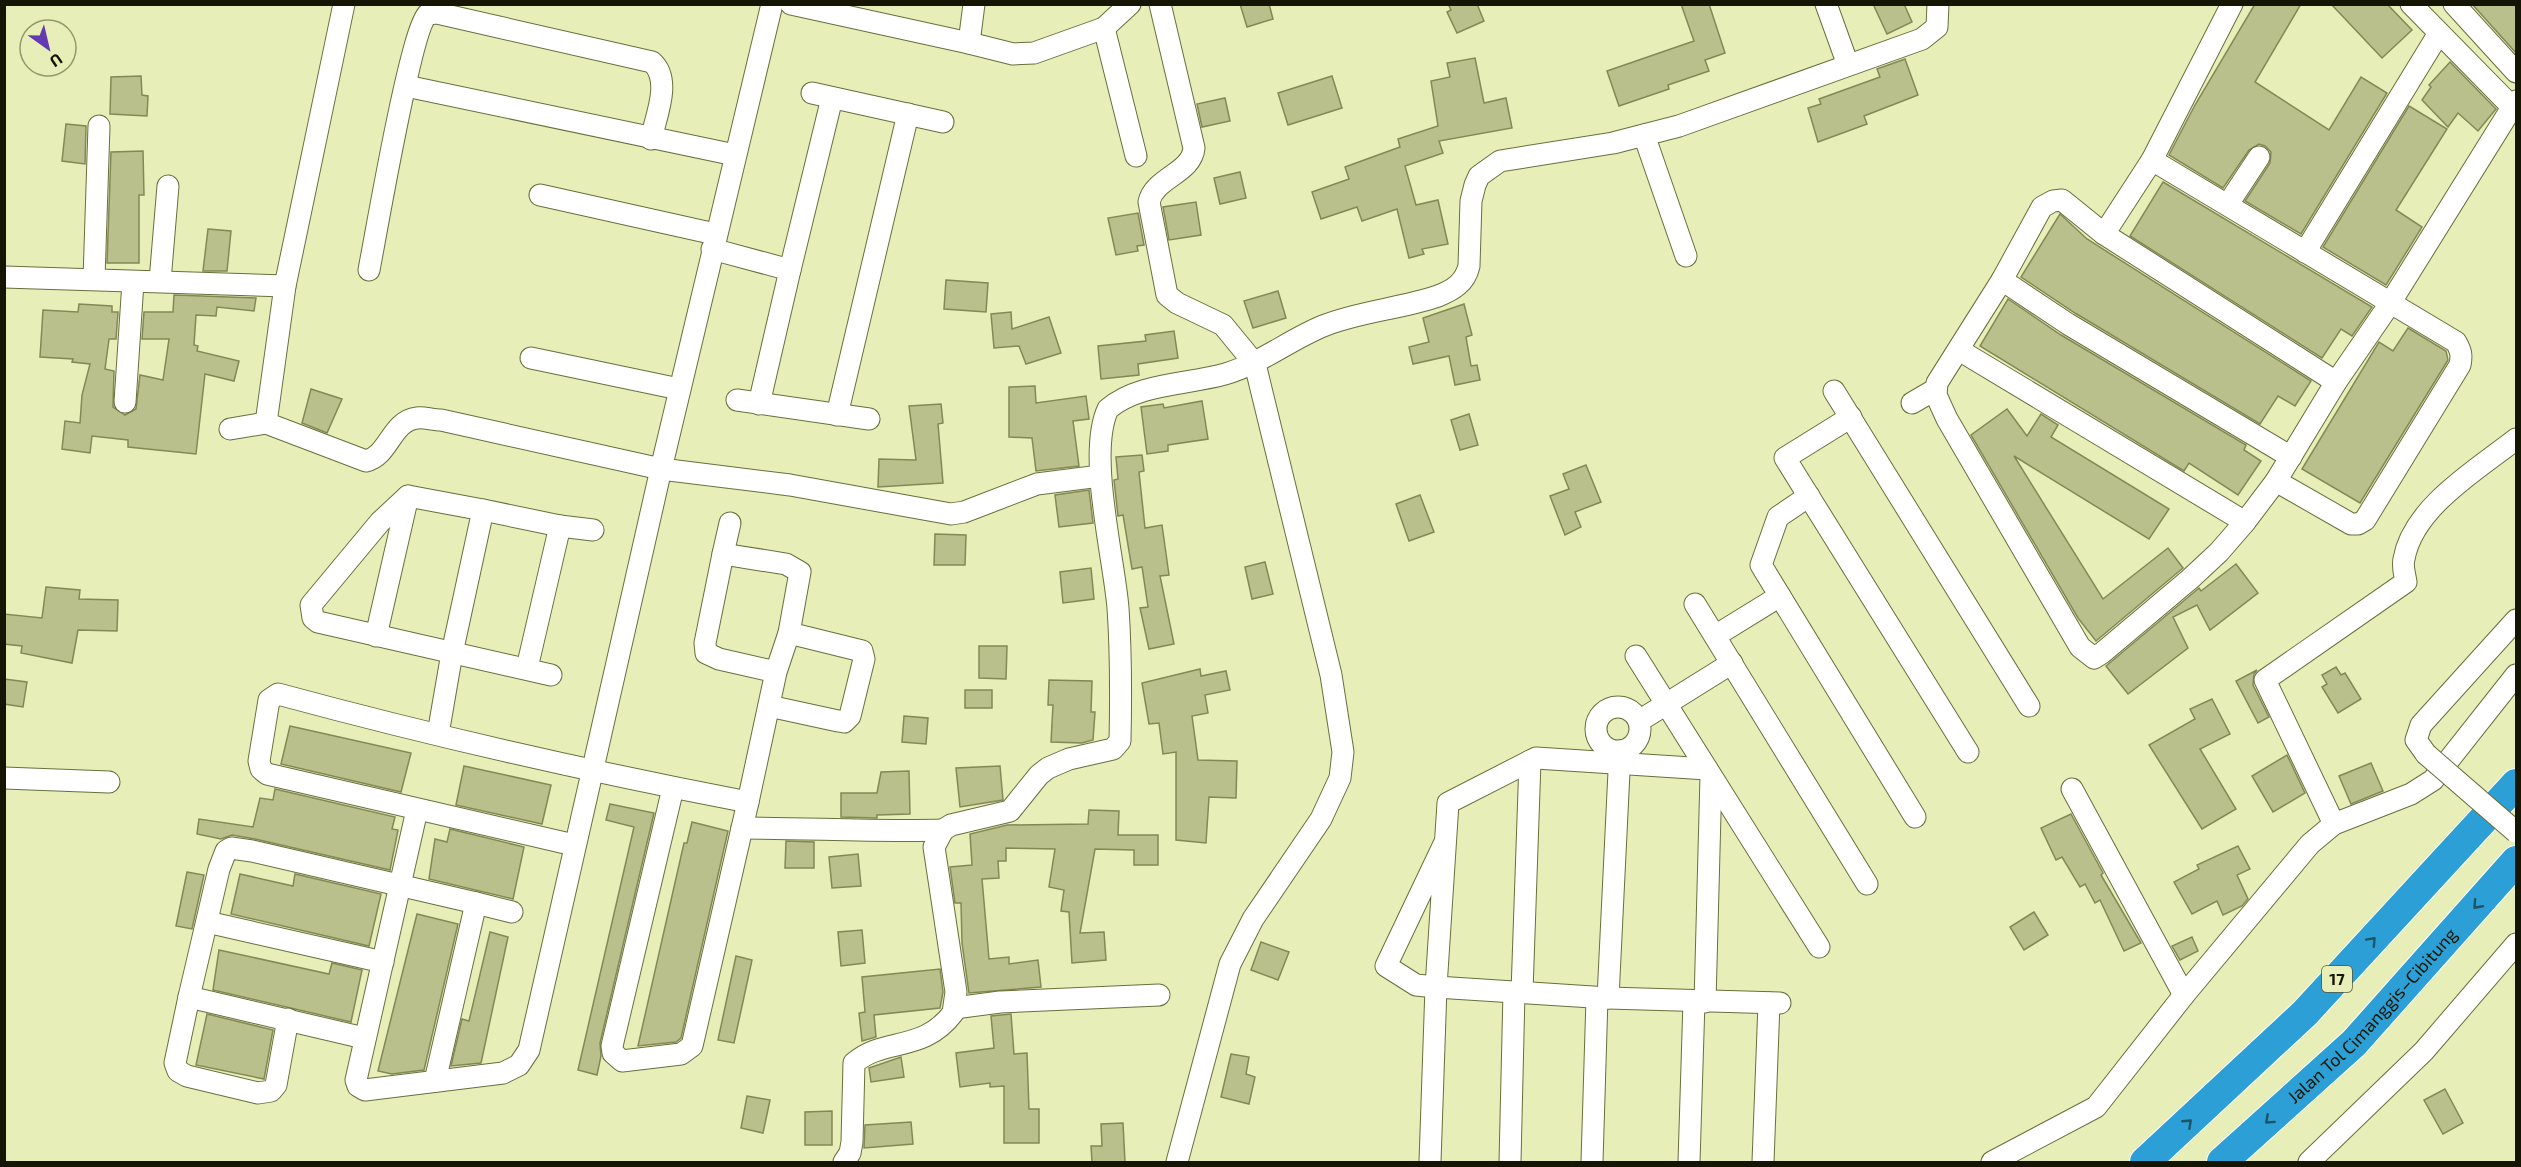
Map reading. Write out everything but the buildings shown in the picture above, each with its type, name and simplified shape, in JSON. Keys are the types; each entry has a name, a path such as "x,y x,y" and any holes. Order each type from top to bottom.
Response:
{"highway":[{"name":"17","path":"2145,1162 2305,1013 2517,784"},
{"name":"Jalan Tol Cimanggis–Cibitung","path":"2222,1162 2354,1043 2517,861"}],"street":[{"path":"266,423 285,286 344,4"},
{"path":"417,810 364,1038 356,1080 361,1089 503,1074 525,1060 771,4"},
{"path":"791,4 1024,55 1104,28 1130,4"},
{"path":"969,43 974,4"},
{"path":"1160,4 1194,148 1190,161 1154,192 1149,202 1167,295 1177,303 1223,325 1255,364 1331,675 1343,752 1340,778 1326,810 1253,919 1230,964 1177,1162"},
{"path":"1826,4 1848,65"},
{"path":"742,828 819,828 877,832 942,830 951,825 1010,811 1039,775 1048,768 1069,759 1113,749 1120,741 1118,608 1100,476 1104,416 1119,399 1224,374 1255,364 1323,326 1346,317 1422,301 1440,295 1462,282 1469,266 1471,201 1479,176 1487,168 1516,157 1613,143 1679,126 1922,39 1937,27 1940,18 1938,4"},
{"path":"2104,234 2152,160 2232,4"},
{"path":"1936,389 1947,419 2080,647 2094,658 2190,579 2219,552 2245,522 2276,481 2336,382 2515,108 2411,4"},
{"path":"2454,4 2517,72"},
{"path":"369,270 420,23 428,14 437,13 652,62 660,69 662,81 651,139"},
{"path":"1104,28 1136,156"},
{"path":"2305,252 2439,33"},
{"path":"406,86 735,155"},
{"path":"759,404 790,270 822,96 943,122"},
{"path":"837,415 908,114"},
{"path":"94,279 99,126"},
{"path":"1644,135 1686,256"},
{"path":"2228,204 2259,157"},
{"path":"2152,160 2228,204 2389,304 2456,342 2462,356 2460,365 2371,511 2358,524 2351,524 2276,481"},
{"path":"160,281 168,186"},
{"path":"540,195 714,241 790,270"},
{"path":"1912,403 1936,389 1947,366 2002,280 2038,214 2048,203 2062,200 2104,234 2336,382"},
{"path":"4,277 285,286"},
{"path":"2002,280 2068,324 2290,457"},
{"path":"125,402 133,282"},
{"path":"1959,350 2245,522"},
{"path":"531,358 680,389"},
{"path":"1834,391 2029,706"},
{"path":"737,400 869,419"},
{"path":"1851,417 1785,458 1968,752"},
{"path":"230,429 266,423 366,460 378,454 403,422 418,418 661,469 790,485 951,514 964,512 1037,484 1100,476"},
{"path":"2334,824 2265,680 2406,582 2403,560 2416,531 2432,506 2517,439"},
{"path":"408,496 593,531"},
{"path":"376,636 408,496"},
{"path":"408,496 380,522 310,605 313,618 318,622 376,636 551,675"},
{"path":"1809,496 1778,517 1761,565 1915,817"},
{"path":"438,734 452,653 483,510"},
{"path":"730,523 705,643 706,653 719,659 776,672"},
{"path":"526,668 560,526"},
{"path":"673,788 612,1046 613,1053 622,1061 681,1054 692,1046 776,672 789,633 800,572 786,564 723,554"},
{"path":"1715,636 1780,596"},
{"path":"1695,604 1867,884"},
{"path":"2517,620 2421,724 2416,740 2426,754 2517,832"},
{"path":"769,706 844,722 850,716 864,659 862,651 789,633"},
{"path":"1636,656 1819,947"},
{"path":"1639,721 1732,663"},
{"path":"1992,1162 2096,1107 2184,995 2310,844 2334,824 2410,794 2433,780 2517,675"},
{"path":"574,845 267,774 261,770 259,761 269,700 278,694 438,734 673,788 748,802"},
{"path":"1592,1162 1620,757 1632,746 1640,734 1639,721 1631,710 1617,706 1604,711 1596,723 1598,737 1607,748 1620,757"},
{"path":"1430,1162 1436,987 1448,803 1536,758 1620,757 1709,772"},
{"path":"1510,1162 1530,760"},
{"path":"1689,1162 1700,1001 1709,772"},
{"path":"4,778 109,782"},
{"path":"2072,789 2184,995"},
{"path":"844,1162 850,1153 852,1142 854,1063 874,1050 904,1045 929,1035 947,1022 955,1008 956,992 934,847 942,830"},
{"path":"1445,842 1386,966 1416,985 1436,987 1602,998 1774,1003 1763,1162"},
{"path":"288,1019 276,1085 271,1091 258,1094 187,1076 178,1071 175,1063 222,857 231,848 512,912"},
{"path":"435,1081 476,903"},
{"path":"207,922 383,962"},
{"path":"2309,1162 2424,1051 2517,944"},
{"path":"955,1008 1021,1001 1159,995"},
{"path":"189,997 364,1038"}]}
